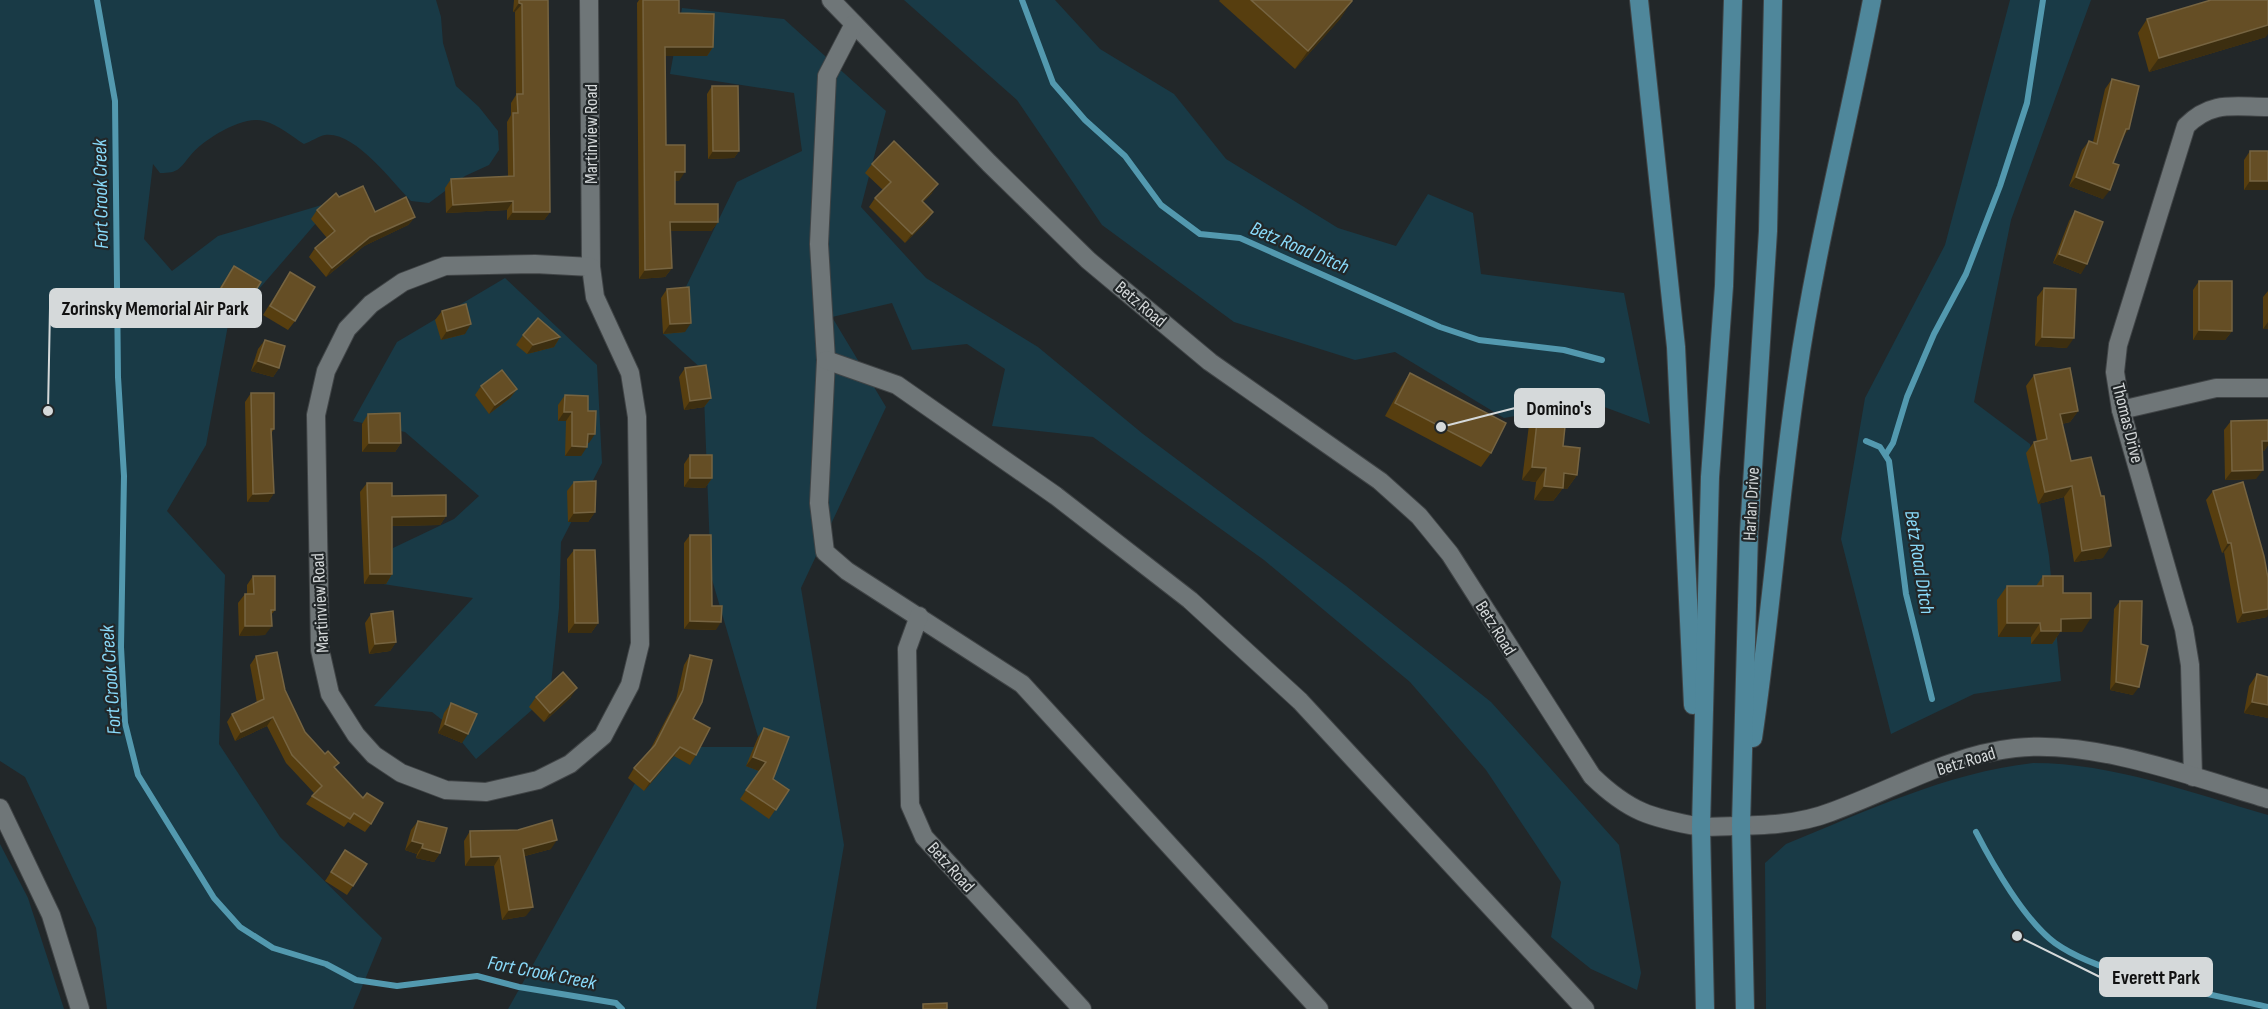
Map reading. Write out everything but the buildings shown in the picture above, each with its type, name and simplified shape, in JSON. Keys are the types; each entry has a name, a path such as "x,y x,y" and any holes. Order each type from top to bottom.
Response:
{"main road":[{"path":"1639,0 1676,347 1701,826 1705,1009"},
{"path":"1701,826 1710,477 1724,286 1733,0"},
{"name":"Harlan Drive","path":"1745,1009 1740,825 1749,532 1768,231 1773,0"},
{"path":"1740,825 1761,682 1797,378 1818,248 1850,113 1872,0"}],"street":[{"name":"Martinview Road","path":"589,0 591,267 595,297 630,373 637,417 640,644 630,685 603,736 570,764 538,780 486,792 446,790 401,773 375,754 356,735 330,694 320,650 316,505 316,415 326,371 346,328 371,304 413,278 445,266 535,264 591,267"},
{"name":"Betz Road","path":"831,0 989,163 1088,260 1210,362 1380,481 1419,516 1450,554 1562,733 1592,776 1614,798 1634,809 1664,820 1701,826 1777,824 1829,813 1958,760 2015,748 2038,746 2082,749 2268,799"},
{"path":"855,24 826,76 819,244 826,360 819,503 825,552 847,571 1022,684 1319,1009"},
{"name":"Thomas Drive","path":"2193,777 2190,665 2184,629 2121,410 2115,372 2118,345 2186,126 2199,113 2218,107 2268,107"},
{"path":"826,360 897,385 1056,496 1190,600 1300,701 1585,1009"},
{"path":"2121,410 2216,388 2268,388"},
{"name":"Betz Road","path":"919,616 907,649 910,805 924,837 1082,1009"},
{"path":"0,808 51,915 80,1009"}],"shaded area":[{"path":"0,0 436,0 441,17 443,43 456,86 479,107 498,131 499,150 489,165 465,176 429,203 411,201 372,159 348,141 336,136 325,135 304,144 280,128 264,121 255,120 234,125 213,136 175,171 160,173 153,164 144,239 172,271 218,236 335,201 228,325 206,445 167,511 225,575 219,744 280,837 382,938 353,1009 107,1009 96,928 25,777 0,761"},
{"path":"904,0 1055,0 1100,49 1174,94 1226,159 1338,228 1396,246 1428,194 1473,213 1481,274 1624,293 1650,424 1591,402 1504,418 1395,352 1355,360 1234,322 1102,225 1017,100"},
{"path":"2010,0 2091,0 2011,220 1974,402 2030,444 2049,556 2061,681 1974,694 1891,734 1841,539 1865,398 1945,245"},
{"path":"682,8 784,19 886,111 861,207 926,278 1038,347 1143,434 1346,586 1491,702 1619,845 1641,973 1637,990 1591,969 1551,937 1561,882 1486,770 1410,682 1264,560 1093,437 992,426 1005,369 967,344 912,350 892,303 832,317 886,407 801,588 844,845 816,1009 508,1009 647,762 699,747 761,747 711,576 703,370 663,334 737,182 802,151 794,93 670,74"},
{"path":"505,278 597,365 602,463 561,542 559,608 550,694 476,759 446,723 432,712 374,706 473,598 383,584 393,548 454,519 479,496 405,432 353,421 397,342"},
{"path":"2033,763 2063,764 2123,774 2268,815 2268,1009 1766,1009 1765,863 1786,844 1907,795 1969,775"},
{"path":"0,844 28,898 64,1009 0,1009"}],"waterway":[{"name":"Fort Crook Creek","path":"97,0 115,101 118,377 124,476 121,647 125,723 138,775 214,898 240,927 273,948 326,964 356,980 397,986 477,976 519,987 616,1003 622,1009"},
{"name":"Betz Road Ditch","path":"1022,0 1053,83 1085,120 1125,156 1161,205 1200,234 1240,238 1440,327 1479,340 1564,350 1602,360"},
{"path":"1886,454 1893,443 1907,397 1934,334 1966,274 2000,186 2027,103 2043,0"},
{"name":"Betz Road Ditch","path":"1866,441 1880,447 1889,461 1906,594 1932,699"},
{"name":"Betz Road Ditch","path":"1976,832 2021,907 2055,943 2101,966 2128,975 2268,1007"}],"place":[{"name":"Zorinsky Memorial Air Park","path":"48,411"},
{"name":"Domino's","path":"1441,427"},
{"name":"Everett Park","path":"2017,936"}]}
